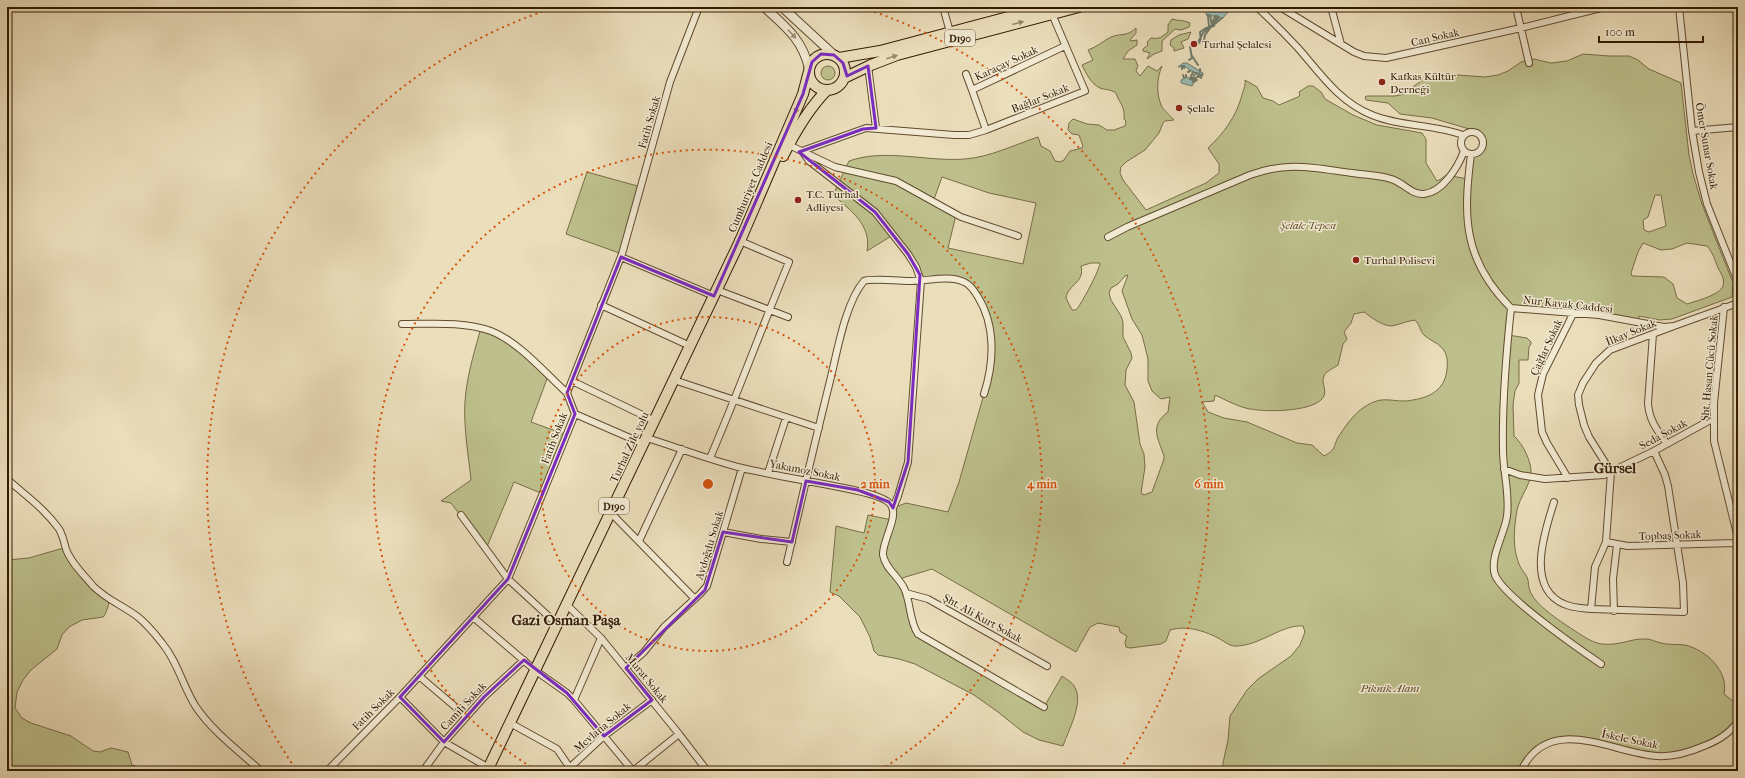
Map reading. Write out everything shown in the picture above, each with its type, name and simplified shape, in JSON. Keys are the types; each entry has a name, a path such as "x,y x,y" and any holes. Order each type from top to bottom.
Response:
{"main road":[{"name":"Cumhuriyet Caddesi","path":"740,241 803,94 812,62 818,56 828,54 836,56 867,54 950,32 1049,10 1079,7"},
{"name":"Cumhuriyet Caddesi","path":"740,241 789,145 809,110 827,90 838,86 844,78 868,66 897,55 1049,10"},
{"path":"836,56 844,66 844,78"},
{"path":"809,70 813,83 818,87 827,90"},
{"name":"Turhal-Zile yolu","path":"488,769 568,605 740,241"}],"street":[{"path":"764,7 798,40 806,54 809,70"},
{"path":"782,7 836,56"},
{"path":"943,7 950,32"},
{"path":"1257,7 1349,103 1370,114 1394,122 1436,127 1463,135"},
{"name":"Can Sokak","path":"1280,7 1354,52 1364,56 1386,58 1521,28 1605,7"},
{"path":"1333,7 1341,44"},
{"path":"1516,7 1529,63"},
{"name":"Ömer Sunar Sokak","path":"1679,7 1692,131 1699,172 1707,204 1738,282"},
{"name":"Fatih Sokak","path":"327,771 420,676 508,579 575,414 567,393 621,257 670,82 696,8"},
{"name":"Bağlar Sokak","path":"802,151 863,129 876,128 969,135 986,130 1084,91 1066,46 1049,10"},
{"name":"Karaçay Sokak","path":"986,130 972,90 1066,46"},
{"path":"868,66 876,128"},
{"path":"966,74 972,90"},
{"path":"1692,131 1738,127"},
{"path":"1473,131 1479,134 1483,144 1481,150 1471,154 1464,151 1460,142 1463,135 1473,131"},
{"path":"789,145 835,167 898,182 961,217 1018,236"},
{"path":"802,151 809,160 875,212 908,254 916,267 921,281 908,462 893,508 892,520 884,543 883,556 899,579 906,593 914,626 922,638 1044,707"},
{"path":"1108,237 1127,227 1250,175 1280,166 1303,167 1382,177 1398,181 1413,192 1424,194 1432,191 1451,175 1459,163 1464,151"},
{"name":"Nur Kavak Caddesi","path":"1471,154 1467,195 1468,232 1475,256 1481,268 1495,291 1510,308 1599,316 1658,326 1674,326 1738,303"},
{"path":"710,458 735,401 769,310 789,262 740,241"},
{"path":"621,257 716,293 788,317"},
{"path":"787,562 818,428 849,310 862,283 866,280 948,280 964,282 976,294 983,305 990,326 991,369 984,394"},
{"path":"601,305 690,346"},
{"name":"Şht. Hasan Cücü Sokak","path":"1724,307 1714,418 1716,451 1738,538 1737,544"},
{"path":"1510,308 1503,399 1504,469 1508,510 1507,519 1494,563 1495,575 1505,589 1522,604 1571,643 1601,664"},
{"name":"Çağlar Sokak","path":"1568,478 1542,432 1538,395 1543,374 1573,314"},
{"path":"402,324 462,325 492,331 506,339 520,350 567,393"},
{"name":"İlkay Sokak","path":"1611,472 1589,437 1584,425 1578,399 1579,391 1596,363 1604,354 1674,326"},
{"path":"1653,334 1649,414 1652,422 1667,444"},
{"path":"674,380 818,428"},
{"path":"572,381 655,420"},
{"name":"Yakamoz Sokak","path":"575,414 645,441 682,449 742,468 858,490 888,502 893,508"},
{"path":"768,473 786,418"},
{"name":"Seda Sokak","path":"1504,469 1531,478 1545,479 1597,476 1611,472 1654,451 1714,418"},
{"path":"639,542 682,449"},
{"path":"1554,502 1543,541 1541,570 1543,582 1549,592 1563,604 1591,610 1684,612 1683,583 1678,545 1665,474 1654,451"},
{"name":"Aydoğdu Sokak","path":"626,668 644,652 664,627 707,586 742,468"},
{"path":"1591,610 1596,567 1606,542 1611,472"},
{"path":"7,479 50,517 60,531 71,558 94,586 109,600 136,615 148,625 164,645 174,661 189,695 198,709 219,733 261,771"},
{"path":"611,513 695,599"},
{"path":"461,515 508,579 558,625"},
{"path":"724,532 762,539 792,542"},
{"name":"Topbaş Sokak","path":"1606,542 1628,546 1737,544"},
{"path":"1614,611 1613,579 1617,545"},
{"name":"Şht. Ali Kurt Sokak","path":"906,593 928,599 1047,666"},
{"name":"Murat Sokak","path":"568,605 601,638 626,668 679,734 704,770"},
{"path":"473,617 536,671 560,686 574,700 633,771 679,734"},
{"path":"574,700 601,638"},
{"name":"Camili Sokak","path":"422,771 466,716 524,660"},
{"path":"420,676 466,716"},
{"path":"400,697 444,742 488,769"},
{"name":"Mevlana Sokak","path":"569,770 604,736 652,700"},
{"name":"İskele Sokak","path":"1521,771 1531,756 1536,752 1559,741 1579,739 1644,754 1667,756 1687,752 1708,745 1725,734 1738,721"},
{"path":"510,723 556,749 569,770"}],"highlighted area":[{"path":"821,54 834,55 843,63 847,76 868,66 876,128 863,129 799,152 875,212 908,254 920,275 908,462 893,508 889,502 858,490 806,481 792,542 723,532 705,590 626,668 652,700 604,736 567,693 524,660 484,697 444,742 400,697 508,579 575,414 567,393 621,257 714,296 803,94 812,62"}],"green space":[{"path":"1172,19 1188,22 1190,23 1189,27 1181,30 1175,29 1162,41 1162,51 1147,59 1150,53 1143,51 1143,49 1148,45 1147,42 1151,38 1160,38 1168,32 1168,25"},
{"path":"1136,28 1136,33 1130,40 1137,40 1137,45 1128,51 1123,59 1135,59 1138,66 1136,71 1140,76 1148,66 1157,71 1162,66 1158,85 1159,100 1163,109 1174,120 1165,121 1159,133 1145,150 1121,167 1120,173 1123,180 1146,210 1206,183 1219,173 1219,164 1208,148 1233,117 1245,86 1245,80 1257,87 1263,98 1273,101 1279,105 1298,97 1300,95 1299,92 1308,86 1313,86 1321,92 1325,99 1353,115 1377,125 1422,133 1426,139 1426,163 1437,181 1446,175 1468,179 1471,154 1477,153 1481,149 1483,144 1482,137 1476,131 1432,118 1400,114 1388,103 1366,100 1365,97 1395,96 1404,94 1422,80 1432,77 1458,75 1485,77 1498,75 1508,71 1521,62 1534,59 1551,63 1567,61 1583,54 1629,56 1638,60 1649,69 1681,83 1689,155 1693,174 1702,204 1733,283 1732,297 1672,319 1660,320 1639,316 1639,323 1628,320 1511,308 1508,335 1527,338 1531,342 1528,360 1519,360 1519,383 1515,391 1513,405 1514,436 1521,444 1531,469 1529,482 1517,510 1514,544 1519,564 1527,577 1529,589 1537,602 1561,622 1586,638 1602,644 1648,639 1664,644 1685,645 1708,657 1723,677 1725,685 1724,694 1738,705 1738,721 1718,739 1667,756 1591,741 1559,741 1536,752 1521,771 1223,771 1230,716 1247,690 1258,679 1291,656 1300,645 1305,632 1303,626 1288,628 1255,642 1235,646 1202,631 1183,628 1170,630 1166,641 1161,644 1130,648 1126,647 1125,642 1127,636 1120,632 1119,627 1098,623 1090,627 1076,652 932,569 899,579 915,630 1044,707 1062,676 1070,682 1077,692 1078,700 1077,708 1063,746 1039,740 1023,732 974,695 915,664 878,655 874,651 870,637 860,617 839,596 830,592 836,526 864,533 868,515 892,520 893,508 906,503 948,512 959,482 984,394 991,353 983,305 964,282 921,281 920,275 893,235 867,251 868,242 863,226 853,212 833,195 849,161 863,157 892,155 936,159 974,158 984,156 1038,137 1041,146 1050,151 1055,161 1060,162 1064,160 1070,151 1082,148 1083,146 1079,135 1072,134 1068,130 1069,123 1073,119 1087,124 1099,125 1107,130 1114,130 1125,126 1126,121 1124,119 1123,108 1116,93 1100,88 1094,84 1082,65 1093,60 1088,50 1111,37 1127,34","holes":["942,177 989,193 1036,203 1023,264 948,248 956,215 933,202","1655,195 1661,195 1666,226 1649,232 1644,230 1643,220 1648,217","1643,243 1661,250 1672,249 1687,243 1707,246 1721,274 1723,286 1713,295 1687,304 1677,298 1673,284 1664,277 1632,276 1631,273 1638,252","1091,263 1100,263 1094,279 1082,301 1076,310 1072,310 1066,298 1067,293 1079,280 1082,272 1081,266","1128,275 1122,291 1132,319 1142,335 1148,359 1148,381 1152,391 1161,399 1170,397 1168,412 1162,417 1157,427 1158,438 1164,459 1152,492 1144,495 1141,493 1145,467 1144,454 1140,444 1134,402 1125,385 1126,370 1132,358 1123,337 1123,322 1121,316 1111,300 1109,293 1111,288 1118,284 1125,276","1364,312 1388,326 1415,320 1424,335 1440,346 1446,355 1446,375 1441,386 1432,394 1420,399 1406,401 1383,400 1370,404 1354,416 1338,437 1332,451 1324,456 1312,445 1297,443 1247,422 1224,418 1208,412 1202,402 1214,401 1215,395 1241,407 1266,411 1298,409 1316,403 1322,399 1325,393 1323,381 1325,374 1338,365 1343,344 1347,339 1344,332 1351,323 1354,314"]},
{"path":"1191,32 1188,39 1181,42 1184,48 1174,51 1174,48 1170,45 1171,40 1179,35"},
{"path":"828,66 833,68 835,73 833,78 828,80 823,78 821,73 823,68"},
{"path":"587,172 641,187 622,254 566,234"},
{"path":"481,328 507,339 548,376 531,422 567,435 543,494 514,482 486,549 451,503 441,501 471,480 466,436 465,402 472,359"},
{"path":"60,549 66,549 71,558 109,601 108,607 103,617 82,620 69,627 62,635 57,649 31,670 23,680 17,692 15,708 22,718 31,723 71,736 93,751 100,752 111,748 128,752 132,765 139,767 139,771 7,771 7,560 29,558"}],"water":[{"path":"1204,7 1224,9 1228,12 1222,19 1217,16 1207,16"},
{"path":"1183,63 1187,63 1203,73 1203,75 1193,72 1184,66 1178,67"},
{"path":"1187,77 1194,83 1192,86 1181,83 1181,80"}],"waterway":[{"path":"1228,11 1229,7"},
{"path":"1208,15 1209,27"},
{"path":"1198,42 1203,33 1212,25 1210,15"},
{"path":"1212,24 1215,16"},
{"path":"1189,60 1192,58 1190,47 1201,42 1200,32 1206,28 1214,26 1217,16"},
{"path":"1212,25 1219,17"},
{"path":"1216,23 1222,18"},
{"path":"1201,42 1204,40 1205,35 1211,27"},
{"path":"1192,56 1198,65"},
{"path":"1190,79 1193,72"},
{"path":"1192,80 1196,78"},
{"path":"1193,82 1197,80"}],"place":[{"name":"Turhal Şelalesi","path":"1194,44"},
{"name":"Kafkas Kültür Derneği","path":"1382,82"},
{"name":"Şelale","path":"1179,108"},
{"name":"T.C. Turhal Adliyesi","path":"798,200"},
{"name":"Turhal Polisevi","path":"1356,260"}],"district":[{"name":"Gürsel","path":"1615,468"},
{"name":"Gazi Osman Paşa","path":"566,620"}],"park label":[{"name":"Şelale Tepesi","path":"1308,225"},
{"name":"Piknik Alanı","path":"1390,688"}]}
